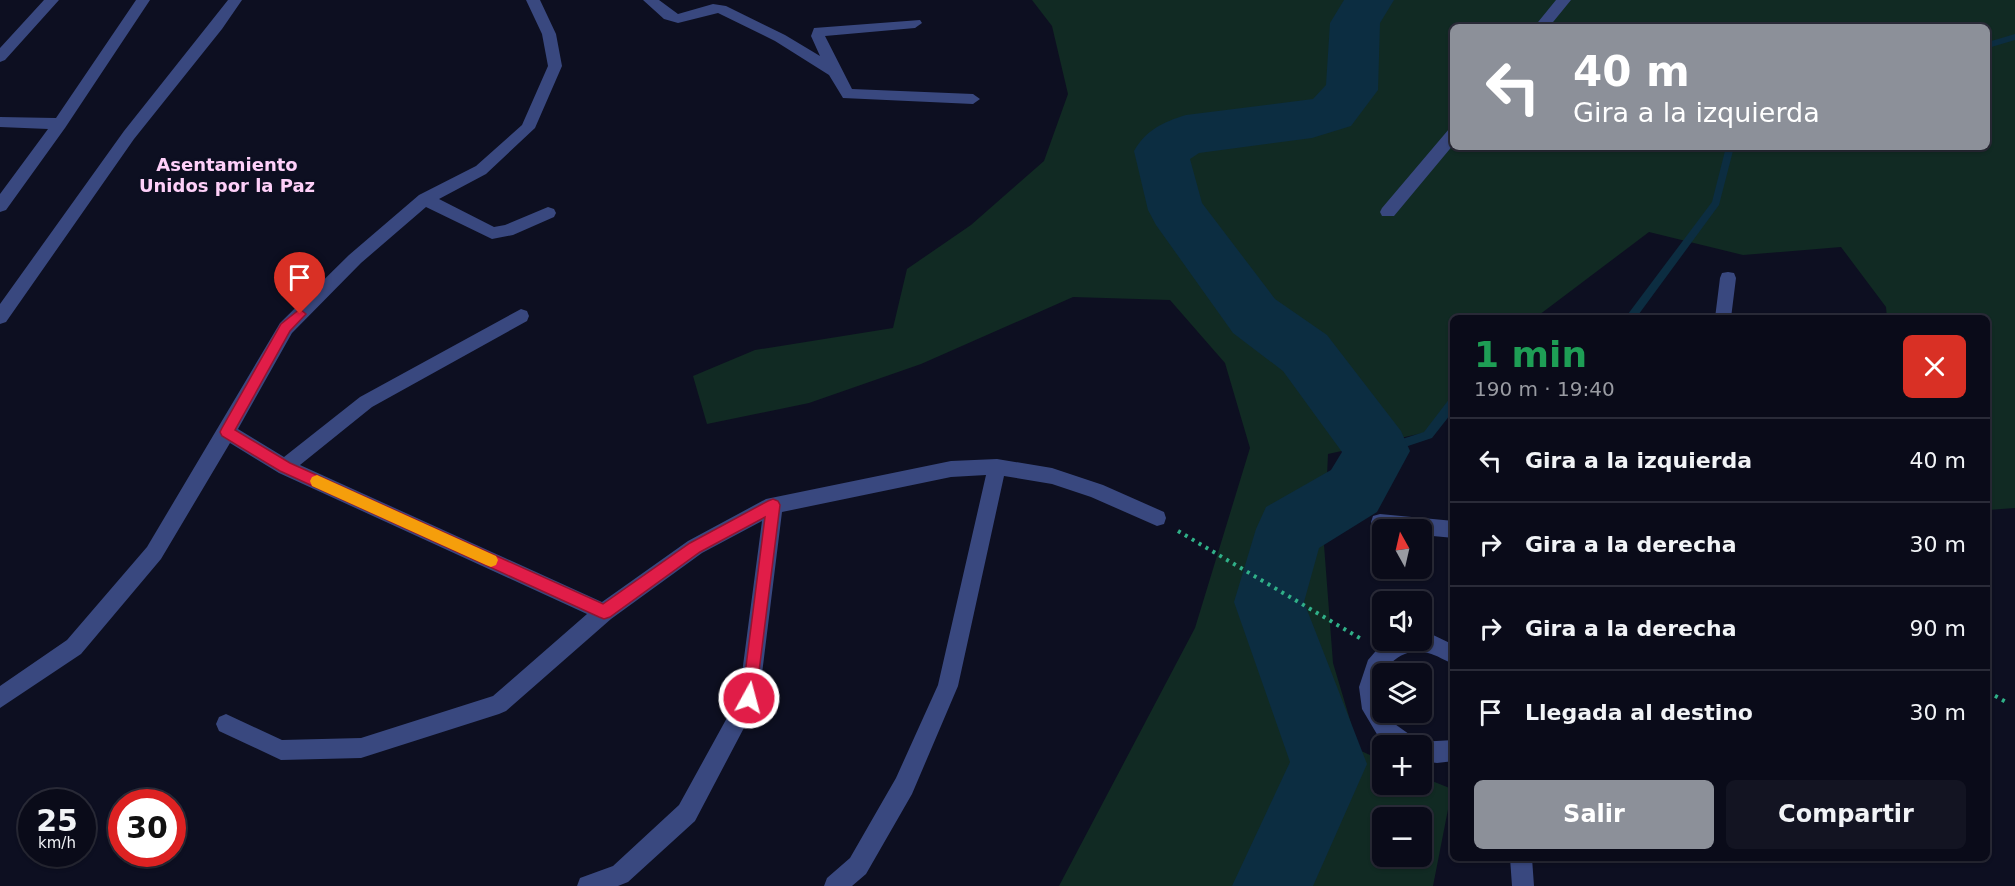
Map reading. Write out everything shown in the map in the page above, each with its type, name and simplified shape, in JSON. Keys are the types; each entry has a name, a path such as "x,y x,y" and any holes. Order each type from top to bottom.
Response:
{"street":[{"path":"0,57 52,0"},
{"path":"0,206 60,124 143,0"},
{"path":"0,317 129,135 217,26 235,0"},
{"path":"0,698 74,647 154,553 286,328 355,259 425,199 481,170 528,128 555,66 549,34 533,0"},
{"path":"650,0 671,17 682,20 711,9 720,9 780,38 834,71"},
{"path":"1544,24 1564,0"},
{"path":"915,23 819,31 818,36 834,71 846,92 850,94 973,99"},
{"path":"0,122 60,124"},
{"path":"1388,212 1450,138"},
{"path":"425,199 492,233 507,231 548,213"},
{"path":"1723,315 1728,278"},
{"path":"285,467 366,402 521,316"},
{"path":"227,432 285,467 604,612"},
{"path":"226,724 280,750 361,748 499,704 604,612 695,547 773,505 951,469 997,467 1052,476 1096,491 1157,518"},
{"path":"835,886 858,866 904,786 948,686 997,467"},
{"path":"588,886 620,874 687,813 749,698 773,505"},
{"path":"1432,528 1450,530"},
{"path":"1393,735 1376,716 1370,699 1369,682 1373,667 1382,655 1395,646 1412,642 1431,644 1450,653"},
{"path":"1432,752 1450,751"},
{"path":"1521,861 1523,886"}],"path":[{"path":"1157,518 1370,645"},
{"path":"1990,693 2008,703"}],"green space":[{"path":"1032,0 2015,0 2015,508 1990,510 1990,315 1887,315 1886,307 1841,247 1743,255 1649,232 1539,315 1450,315 1450,413 1432,431 1328,454 1324,545 1333,663 1359,750 1372,756 1372,795 1432,795 1432,781 1450,788 1450,799 1433,886 1059,886 1195,628 1250,448 1225,363 1170,300 1073,297 921,364 809,403 707,424 693,376 755,350 893,328 907,269 971,225 1044,161 1068,94 1052,26"}],"waterway":[{"path":"1272,886 1329,764 1269,602 1290,529 1354,491 1378,451 1305,353 1254,316 1176,210 1161,151 1186,135 1312,119 1332,113 1352,90 1355,23 1369,0"},
{"path":"1990,44 2015,37"},
{"path":"1632,315 1716,203 1729,150"},
{"path":"1378,451 1428,435 1450,406"}],"slow traffic":[{"path":"317,481 491,560"}],"district":[{"name":"Asentamiento Unidos por la Paz","path":"227,175"}],"route":[{"path":"300,314 286,328 227,432 285,467 604,612 695,547 773,505 749,698"}]}
